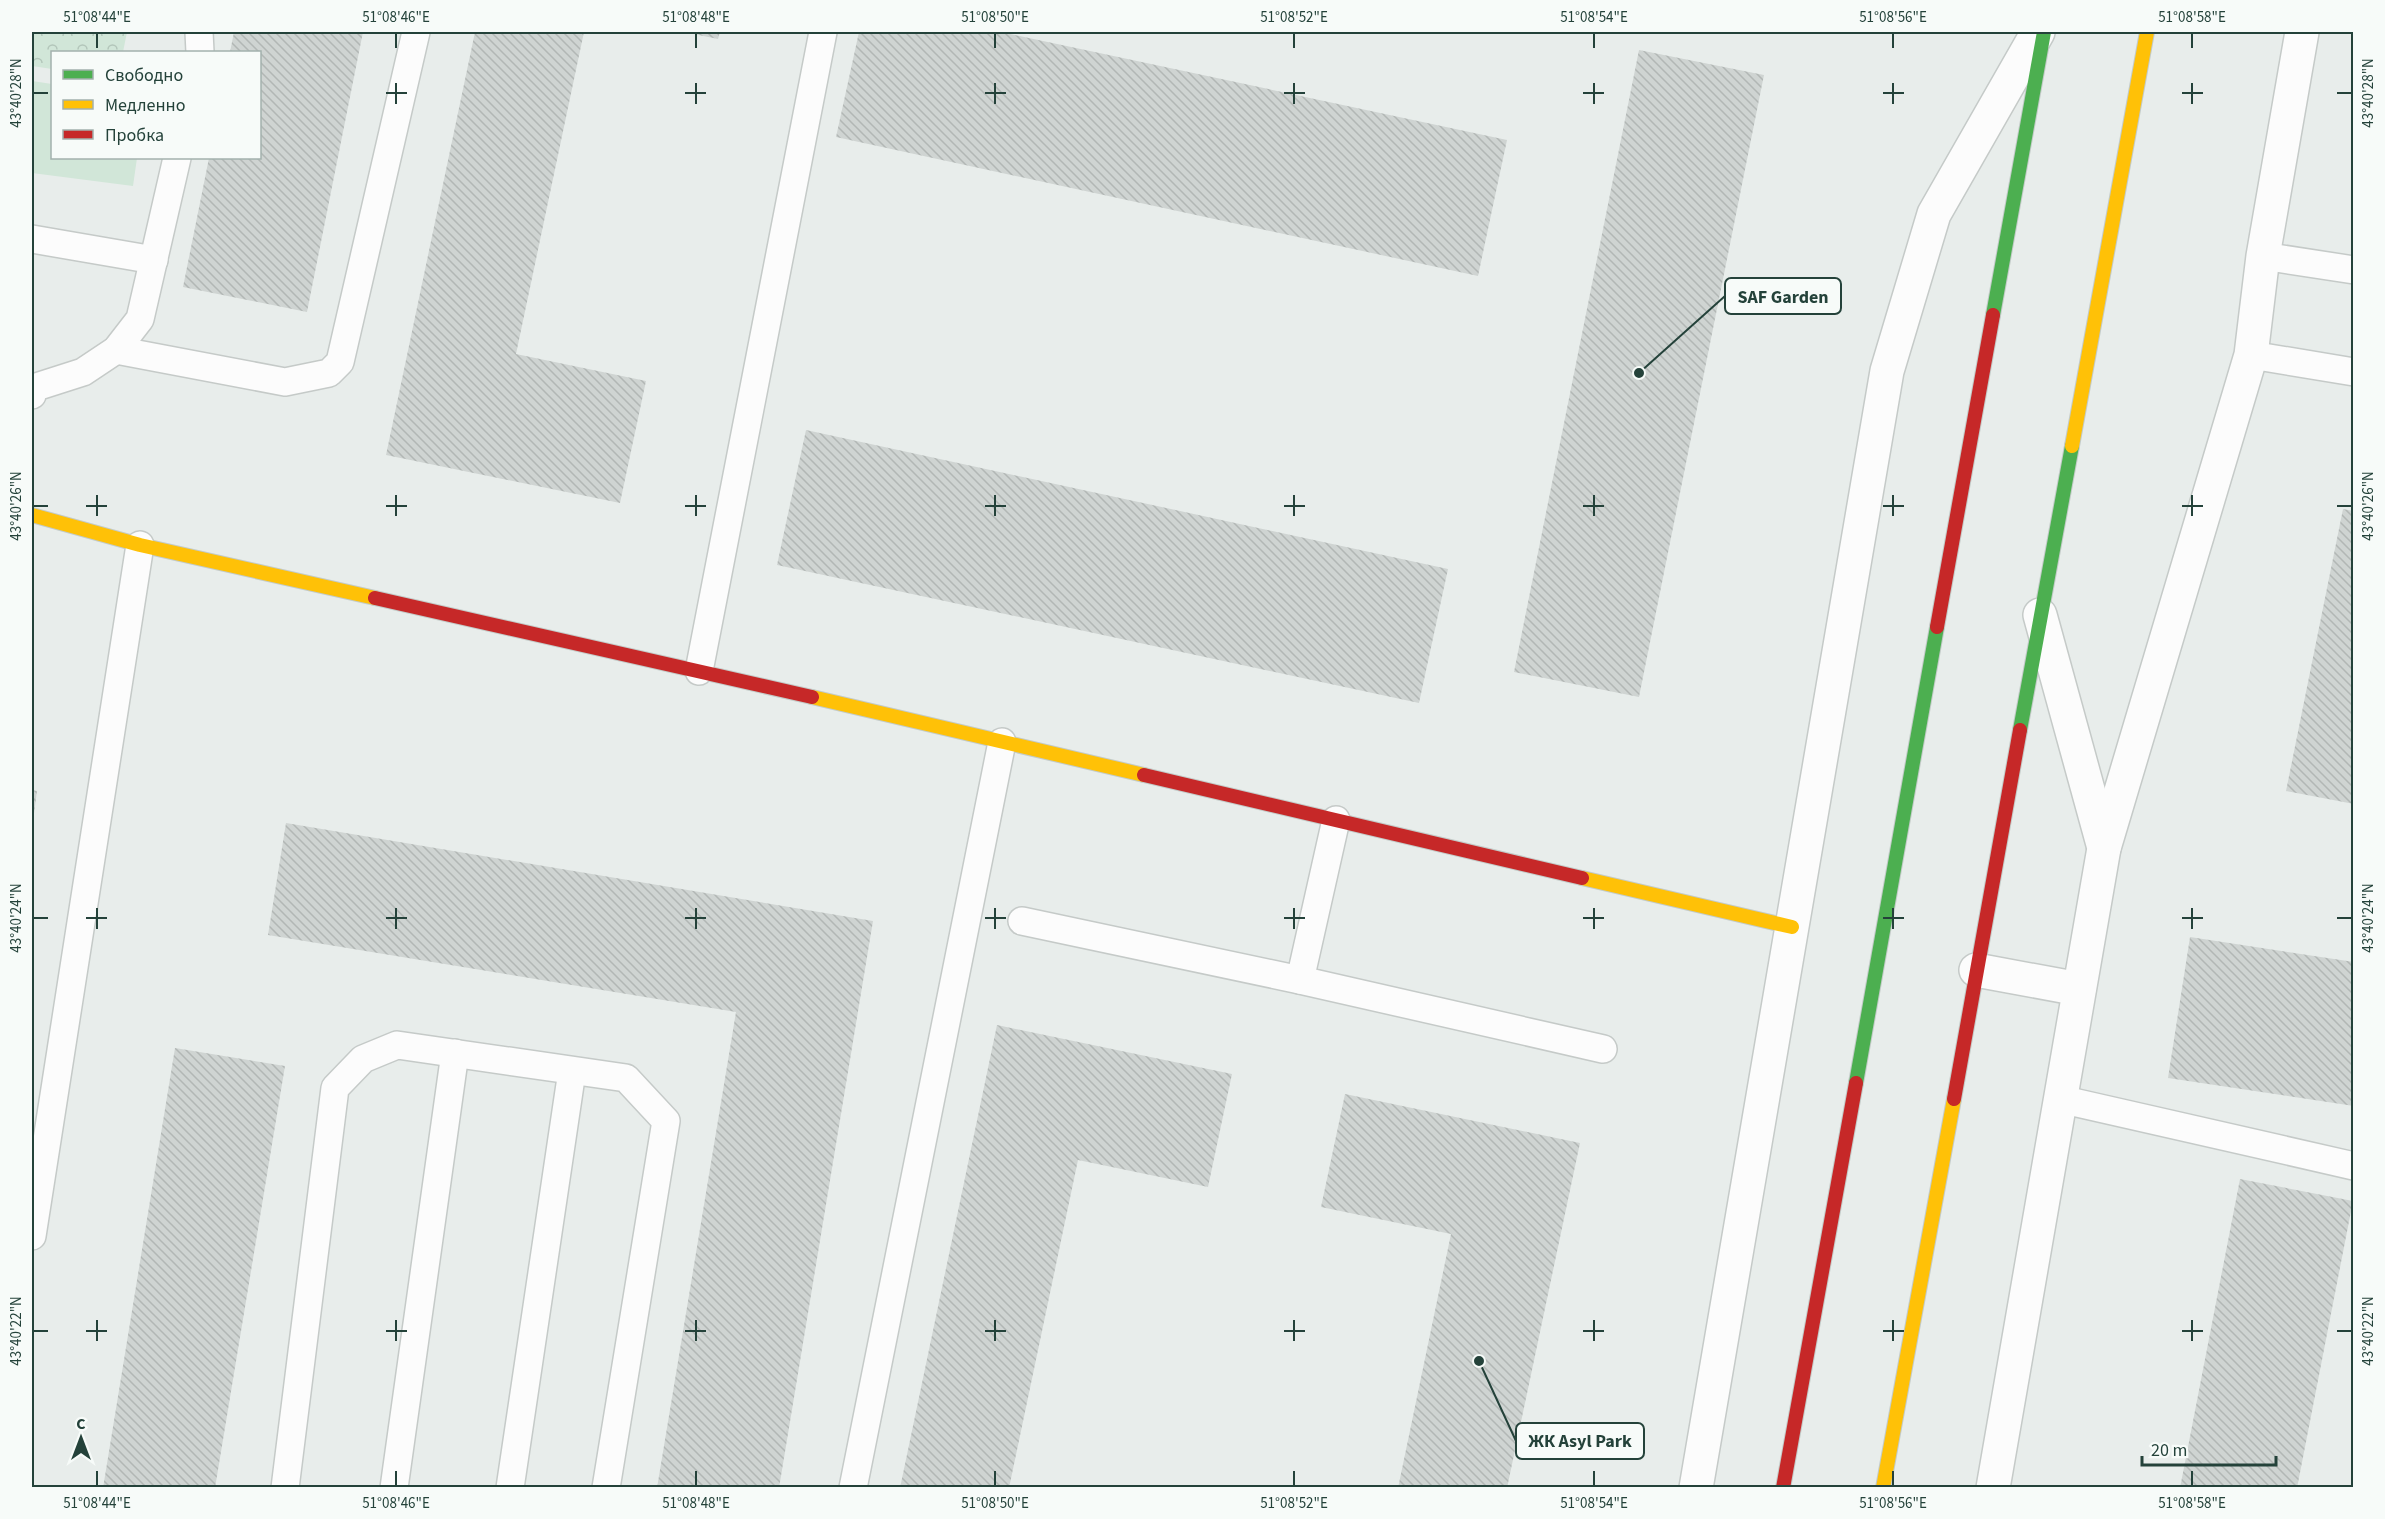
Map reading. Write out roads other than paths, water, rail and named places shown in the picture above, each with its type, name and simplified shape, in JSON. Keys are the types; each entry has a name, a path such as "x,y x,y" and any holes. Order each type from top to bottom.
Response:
{"main road":[{"path":"1784,1488 2044,32"},
{"path":"1883,1488 2147,32"},
{"path":"32,515 140,545 699,671 1792,927"}],"street":[{"path":"1696,1488 1887,370 1934,214 2038,32"},
{"path":"1993,1488 2104,848 2251,355 2263,256 2302,32"},
{"path":"2040,615 2104,848"},
{"path":"1976,970 2079,989"}],"lane":[{"path":"199,32 200,51"},
{"path":"116,351 285,382 329,373 340,362 416,32"},
{"path":"699,671 823,32"},
{"path":"32,390 83,372 116,351 140,319 177,159"},
{"path":"32,239 154,260"},
{"path":"2263,256 2354,270"},
{"path":"2251,355 2354,372"},
{"path":"32,1236 140,545"},
{"path":"853,1488 1002,742"},
{"path":"1300,980 1336,820"},
{"path":"1022,921 1300,980 1603,1049"},
{"path":"285,1488 335,1088 363,1059 397,1045 626,1078 666,1121 606,1488"},
{"path":"394,1488 455,1053"},
{"path":"510,1488 572,1071"},
{"path":"2060,1100 2354,1166"}],"place":[{"name":"SAF Garden","path":"1639,373"},
{"name":"ЖК Asyl Park","path":"1479,1361"}]}
